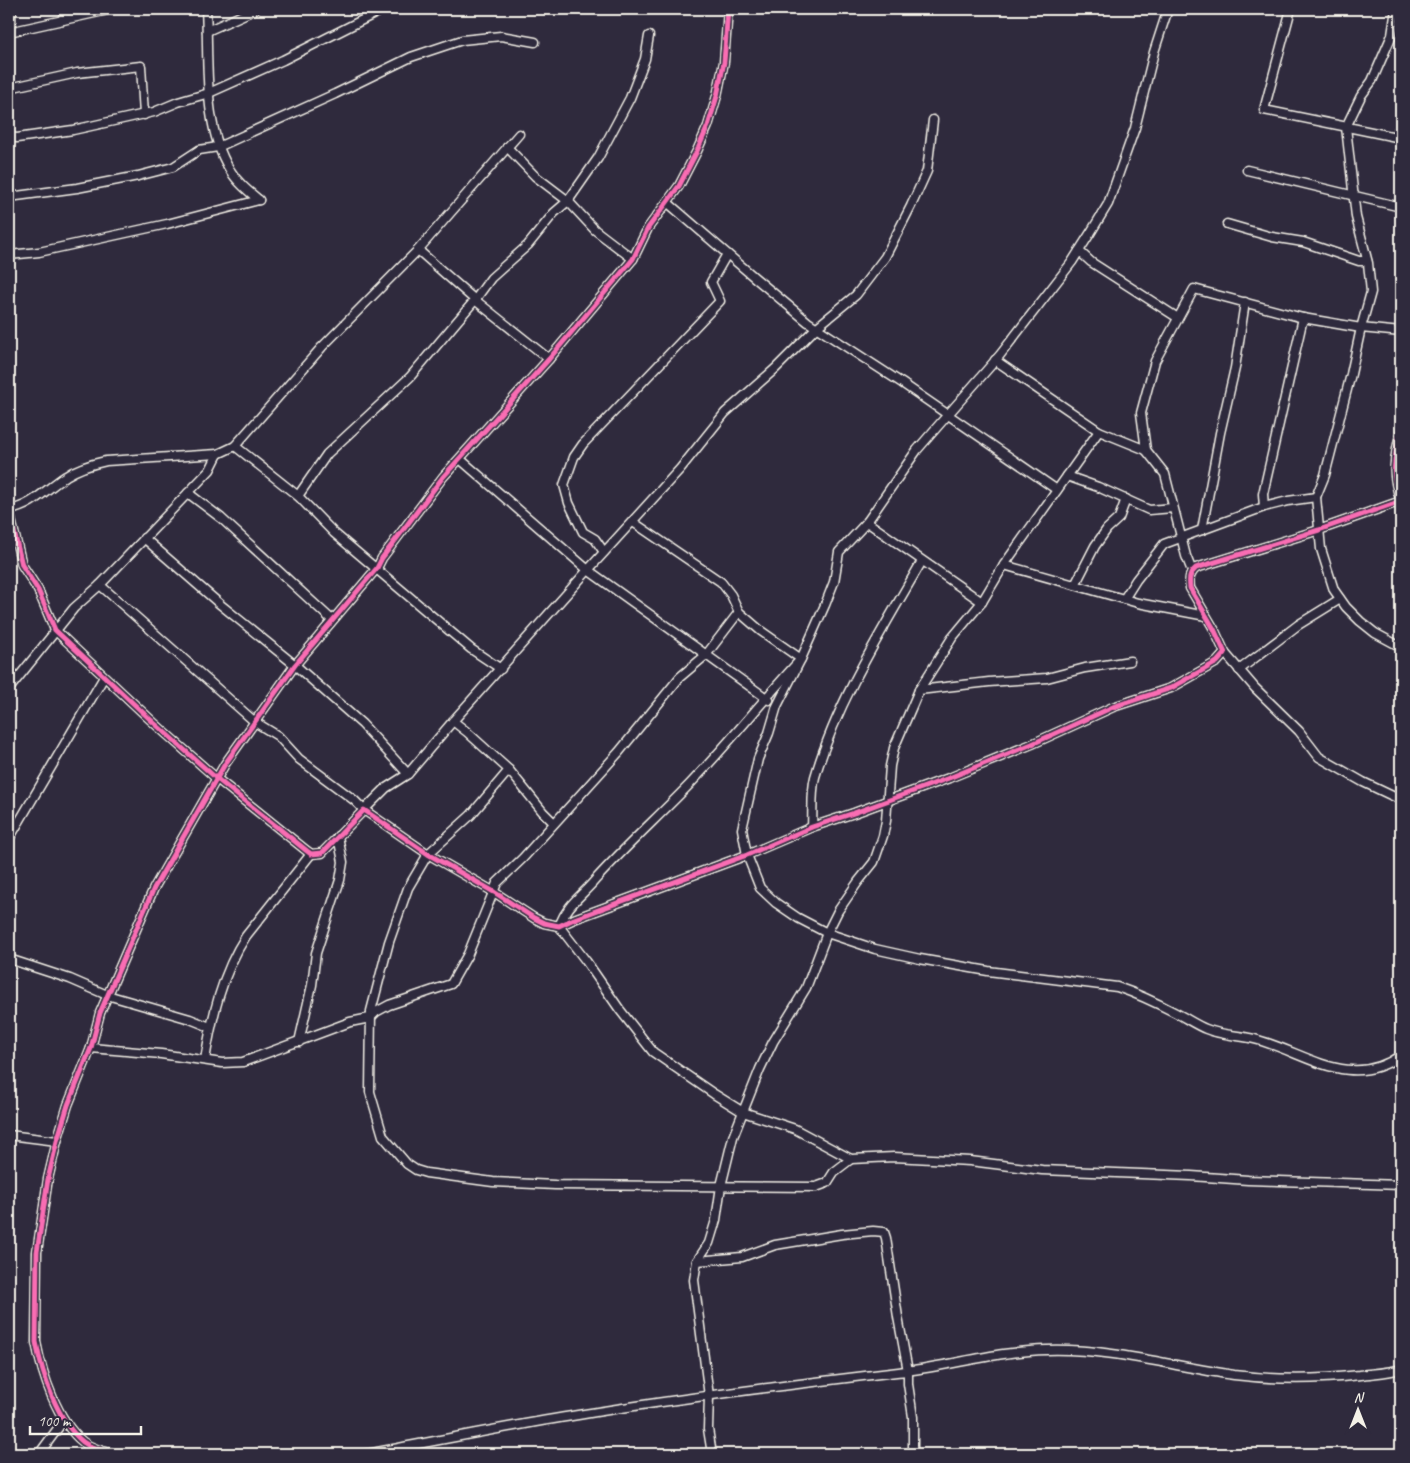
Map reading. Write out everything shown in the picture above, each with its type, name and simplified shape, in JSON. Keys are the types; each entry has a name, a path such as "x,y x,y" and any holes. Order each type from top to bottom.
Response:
{"street":[{"path":"11,9 10,32 113,9"},
{"path":"63,20 64,9"},
{"path":"9,255 38,252 158,226 259,200 241,185 230,170 218,147 209,93 206,9"},
{"path":"207,31 256,9"},
{"path":"9,138 73,130 144,115 209,93 283,60 384,9"},
{"path":"116,1454 92,1447 83,1442 64,1420 48,1386 36,1342 37,1252 48,1179 68,1106 91,1048 107,995 154,888 216,778 254,722 295,665 377,568 382,558 443,477 549,359 633,259 648,228 679,186 708,126 718,96 724,62 728,9"},
{"path":"1168,9 1154,52 1135,128 1108,204 1079,251 995,360 917,450 866,522 839,552 834,582 801,659 777,706 769,733 758,758 742,829 747,855 760,888 776,903 827,933 875,949 988,971 1117,987 1137,994 1207,1029 1234,1037 1256,1039 1341,1069 1367,1070 1383,1066 1401,1055"},
{"path":"1291,9 1264,110 1399,138 1401,121"},
{"path":"1396,9 1392,35 1372,81 1361,96 1346,127 1352,195 1367,261 1371,292 1360,328 1351,374 1325,475 1316,497 1321,549 1334,590 1346,607 1375,633 1401,647"},
{"path":"9,197 77,188 173,167 199,150 218,147 335,94 411,56 462,40 501,36 536,42"},
{"path":"298,496 327,454 410,377 475,300 491,278 528,245 554,213 568,201 598,158 630,98 645,59 649,36"},
{"path":"9,88 77,73 141,66 144,115"},
{"path":"519,134 418,250 322,347 235,446 218,454 106,461 90,464 64,477 30,503 9,510 22,566 38,590 55,630 216,778 311,854 322,853 386,788 408,774 453,721 680,469 725,413 775,369 817,327 856,295 885,257 911,206 926,171 933,120"},
{"path":"506,147 536,176 568,201 595,230 633,259"},
{"path":"1247,170 1401,207"},
{"path":"668,202 773,294 817,327 1057,490"},
{"path":"1227,224 1272,237 1303,242 1359,261 1367,261"},
{"path":"418,250 475,300 549,359"},
{"path":"1079,251 1091,262 1178,318"},
{"path":"604,552 595,539 583,532 569,503 564,485 574,457 584,444 720,301 711,282 727,254"},
{"path":"1146,450 1141,413 1155,361 1194,288 1303,318 1360,328 1401,332"},
{"path":"1202,530 1220,432 1235,368 1245,302"},
{"path":"1264,507 1263,494 1303,318"},
{"path":"995,360 1099,431 1146,450 1165,474 1186,556 1192,571 1189,581 1190,588 1225,653 1299,732 1319,757 1363,782 1401,800"},
{"path":"712,1454 708,1429 709,1396 694,1280 696,1261 709,1243 716,1220 721,1186 733,1137 773,1042 806,988 827,933 838,911 874,862 883,836 890,766 894,748 920,690 952,638 982,602 1004,565 1099,431"},
{"path":"1192,571 1196,568 1319,530 1401,501 1395,484 1395,455 1401,431"},
{"path":"235,446 298,496 334,533 471,649 501,669"},
{"path":"9,689 74,608 100,585 210,470 218,454"},
{"path":"460,459 588,570 777,706"},
{"path":"1067,476 1149,510 1173,508"},
{"path":"188,493 221,518 332,620"},
{"path":"1124,599 1164,544 1264,507 1316,497"},
{"path":"1075,585 1094,546 1107,529 1119,518 1126,499"},
{"path":"633,522 721,582 731,595 739,612 761,631 801,659"},
{"path":"866,522 982,602"},
{"path":"144,538 362,724 408,774"},
{"path":"812,827 814,779 833,729 858,672 922,561"},
{"path":"1004,565 1124,599 1206,616"},
{"path":"100,585 254,722 278,736 299,760 354,800 364,810 428,854 494,892 534,918 544,923 559,926 747,855 812,827 949,778 1032,744 1113,707 1171,688 1217,662 1225,653"},
{"path":"1239,670 1298,625 1340,598"},
{"path":"91,1048 222,1063 243,1062 350,1022 370,1018 376,1012 389,1005 451,984 468,954 497,883 523,858 619,752 680,677 706,655 739,612"},
{"path":"559,926 565,912 579,895 691,783 801,659"},
{"path":"920,690 1047,678 1085,668 1130,661"},
{"path":"9,839 104,677"},
{"path":"453,721 509,770 542,812 554,823"},
{"path":"509,770 470,815 428,854 408,888 389,942 370,1018 370,1092 383,1136 395,1152 416,1170 426,1173 493,1182 546,1185 816,1187 827,1183 834,1172 851,1159"},
{"path":"299,1042 312,985 316,952 340,880 343,862 338,836"},
{"path":"204,1060 217,1000 238,948 311,854"},
{"path":"559,926 620,1010 654,1052 743,1112 795,1129 851,1159 894,1156 1042,1170 1401,1185"},
{"path":"9,959 70,979 107,995 190,1019 210,1027"},
{"path":"9,1135 57,1141"},
{"path":"696,1261 742,1257 775,1244 842,1234 884,1232 908,1371 913,1417 914,1454"},
{"path":"366,1454 574,1415 870,1374 908,1371 986,1356 1050,1350 1118,1355 1235,1375 1303,1380 1326,1379 1401,1369"},
{"path":"39,1454 64,1420"}],"cycle path":[{"path":"116,1454 99,1450 83,1442 66,1422 52,1396 42,1368 36,1342 37,1252 48,1179 68,1105 91,1048 100,1013 154,888 225,764 295,665 377,568 382,558 443,477 549,359 633,259 648,228 679,186 708,126 717,96 724,62 728,9"},
{"path":"9,511 22,565 38,590 55,630 216,778 307,851 311,854 322,853 364,810 428,854 494,892 534,918 544,923 559,926 747,855 812,827 949,778 1032,744 1113,707 1171,688 1217,662 1225,653 1214,629 1190,588 1192,572 1196,568 1319,530 1401,501 1395,474 1401,431"}]}
